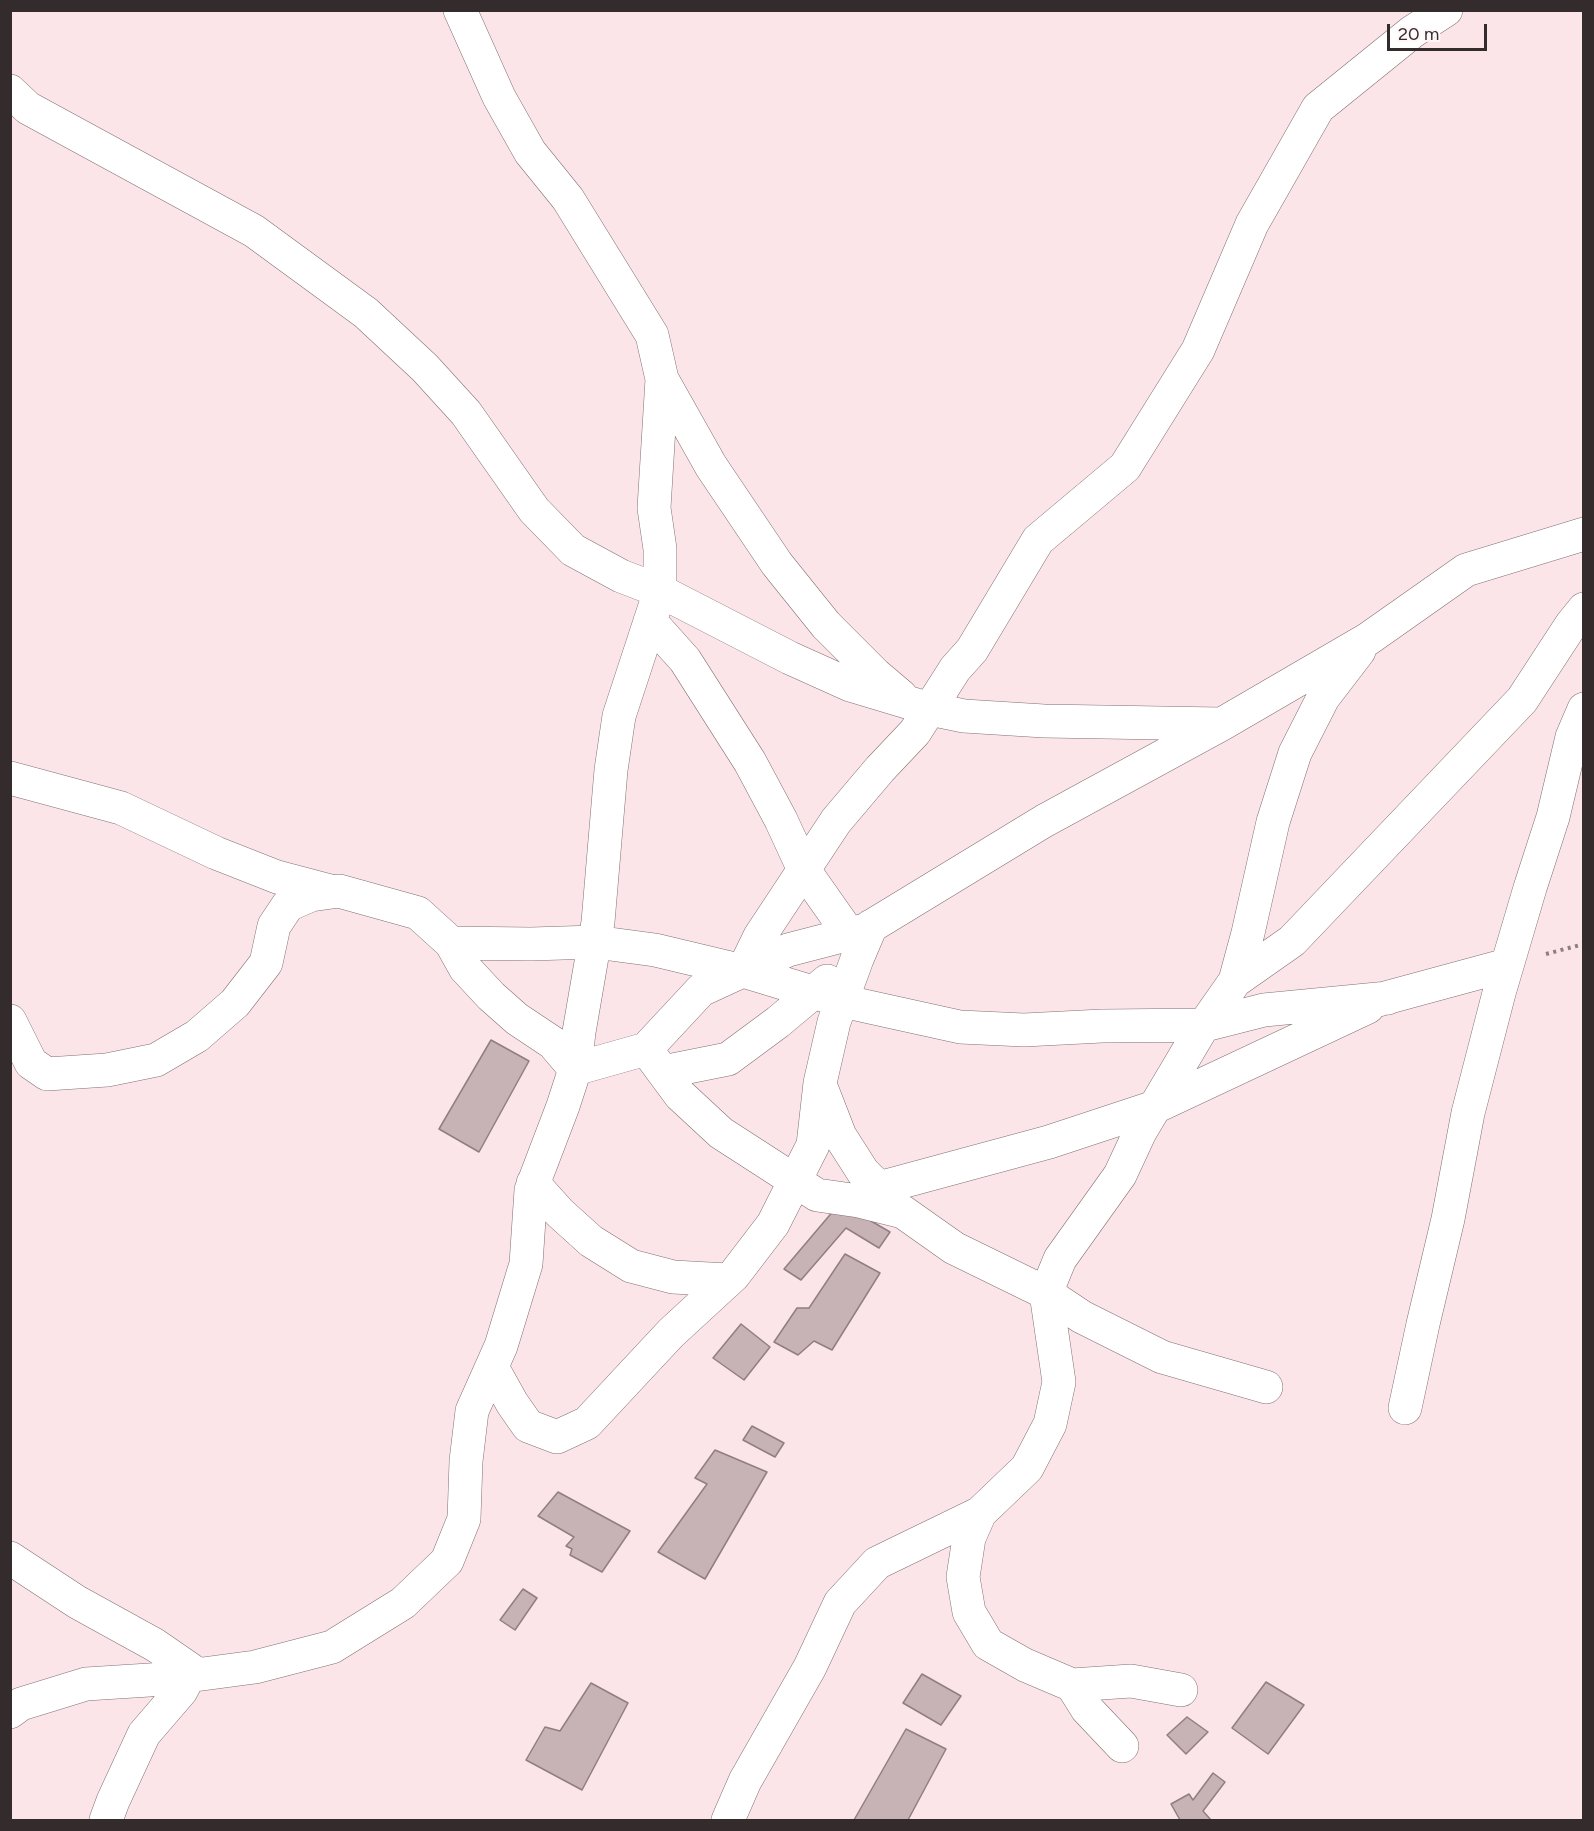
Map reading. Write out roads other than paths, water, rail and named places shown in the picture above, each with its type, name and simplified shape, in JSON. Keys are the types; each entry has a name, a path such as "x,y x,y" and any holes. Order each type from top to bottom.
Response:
{"street":[{"path":"10,1712 21,1704 86,1684 255,1667 332,1647 403,1603 447,1561 464,1519 466,1461 472,1411 501,1346 526,1264 531,1190 575,1069 579,1032 595,942 607,842 611,770 619,716 660,591 660,549 654,508 662,379 652,335 568,199 530,152 499,97 460,10"},
{"path":"743,971 760,936 836,821 915,732 920,706 972,650 1038,540 1125,467 1198,350 1252,224 1318,108 1412,32 1446,10"},
{"path":"10,91 28,108 254,231 366,313 425,368 466,413 534,510 573,550 621,576 660,591 790,658 850,685 920,706 963,716 1044,721 1222,724"},
{"path":"662,379 711,466 777,564 826,625 875,674 920,706"},
{"path":"655,1060 701,990 788,950 860,930 1044,822 1222,724 1368,639 1466,570 1584,534"},
{"path":"1235,981 1292,941 1522,700 1584,609"},
{"path":"650,621 685,660 750,762 804,870 860,930"},
{"path":"728,1821 745,1781 810,1667 840,1603 877,1563 980,1513 1027,1468 1050,1424 1059,1382 1046,1293 1060,1259 1120,1175 1140,1131 1205,1025 1235,981 1273,822 1295,753 1323,698 1368,639"},
{"path":"1406,1408 1448,1219 1468,1113 1507,965 1553,817 1572,737 1584,709"},
{"path":"10,778 121,808 236,861 277,877 334,892 351,894 418,913 451,943 465,968 491,996 517,1019 553,1043 575,1069"},
{"path":"10,1021 19,1058 47,1074 107,1070 156,1060 196,1036 235,1003 266,963 274,926 288,905 311,895 334,892"},
{"path":"575,1069 655,1060 728,1059 778,1022 827,996 860,930"},
{"path":"451,943 595,942 655,950 743,971 827,996 960,1027 1024,1030 1102,1026 1205,1025 1264,1010 1388,998"},
{"path":"1188,1052 1507,965"},
{"path":"492,1367 528,1426 557,1437 587,1422 671,1333 728,1280 773,1224 813,1145 820,1083 834,1022 827,996"},
{"path":"879,1188 1049,1142 1155,1107 1388,998"},
{"path":"655,1060 680,1095 721,1132 818,1195 859,1201 903,1212"},
{"path":"820,1083 840,1136 863,1172 903,1212 954,1248 1046,1293 1082,1317 1162,1357 1266,1387"},
{"path":"533,1183 560,1213 591,1241 631,1266 673,1277 728,1280"},
{"path":"980,1513 969,1538 963,1577 969,1612 988,1644 1024,1665 1072,1685 1131,1682 1181,1690"},
{"path":"10,1558 77,1602 154,1645 193,1675"},
{"path":"106,1821 144,1734 193,1675"},
{"path":"1072,1685 1087,1709 1122,1746"}]}
